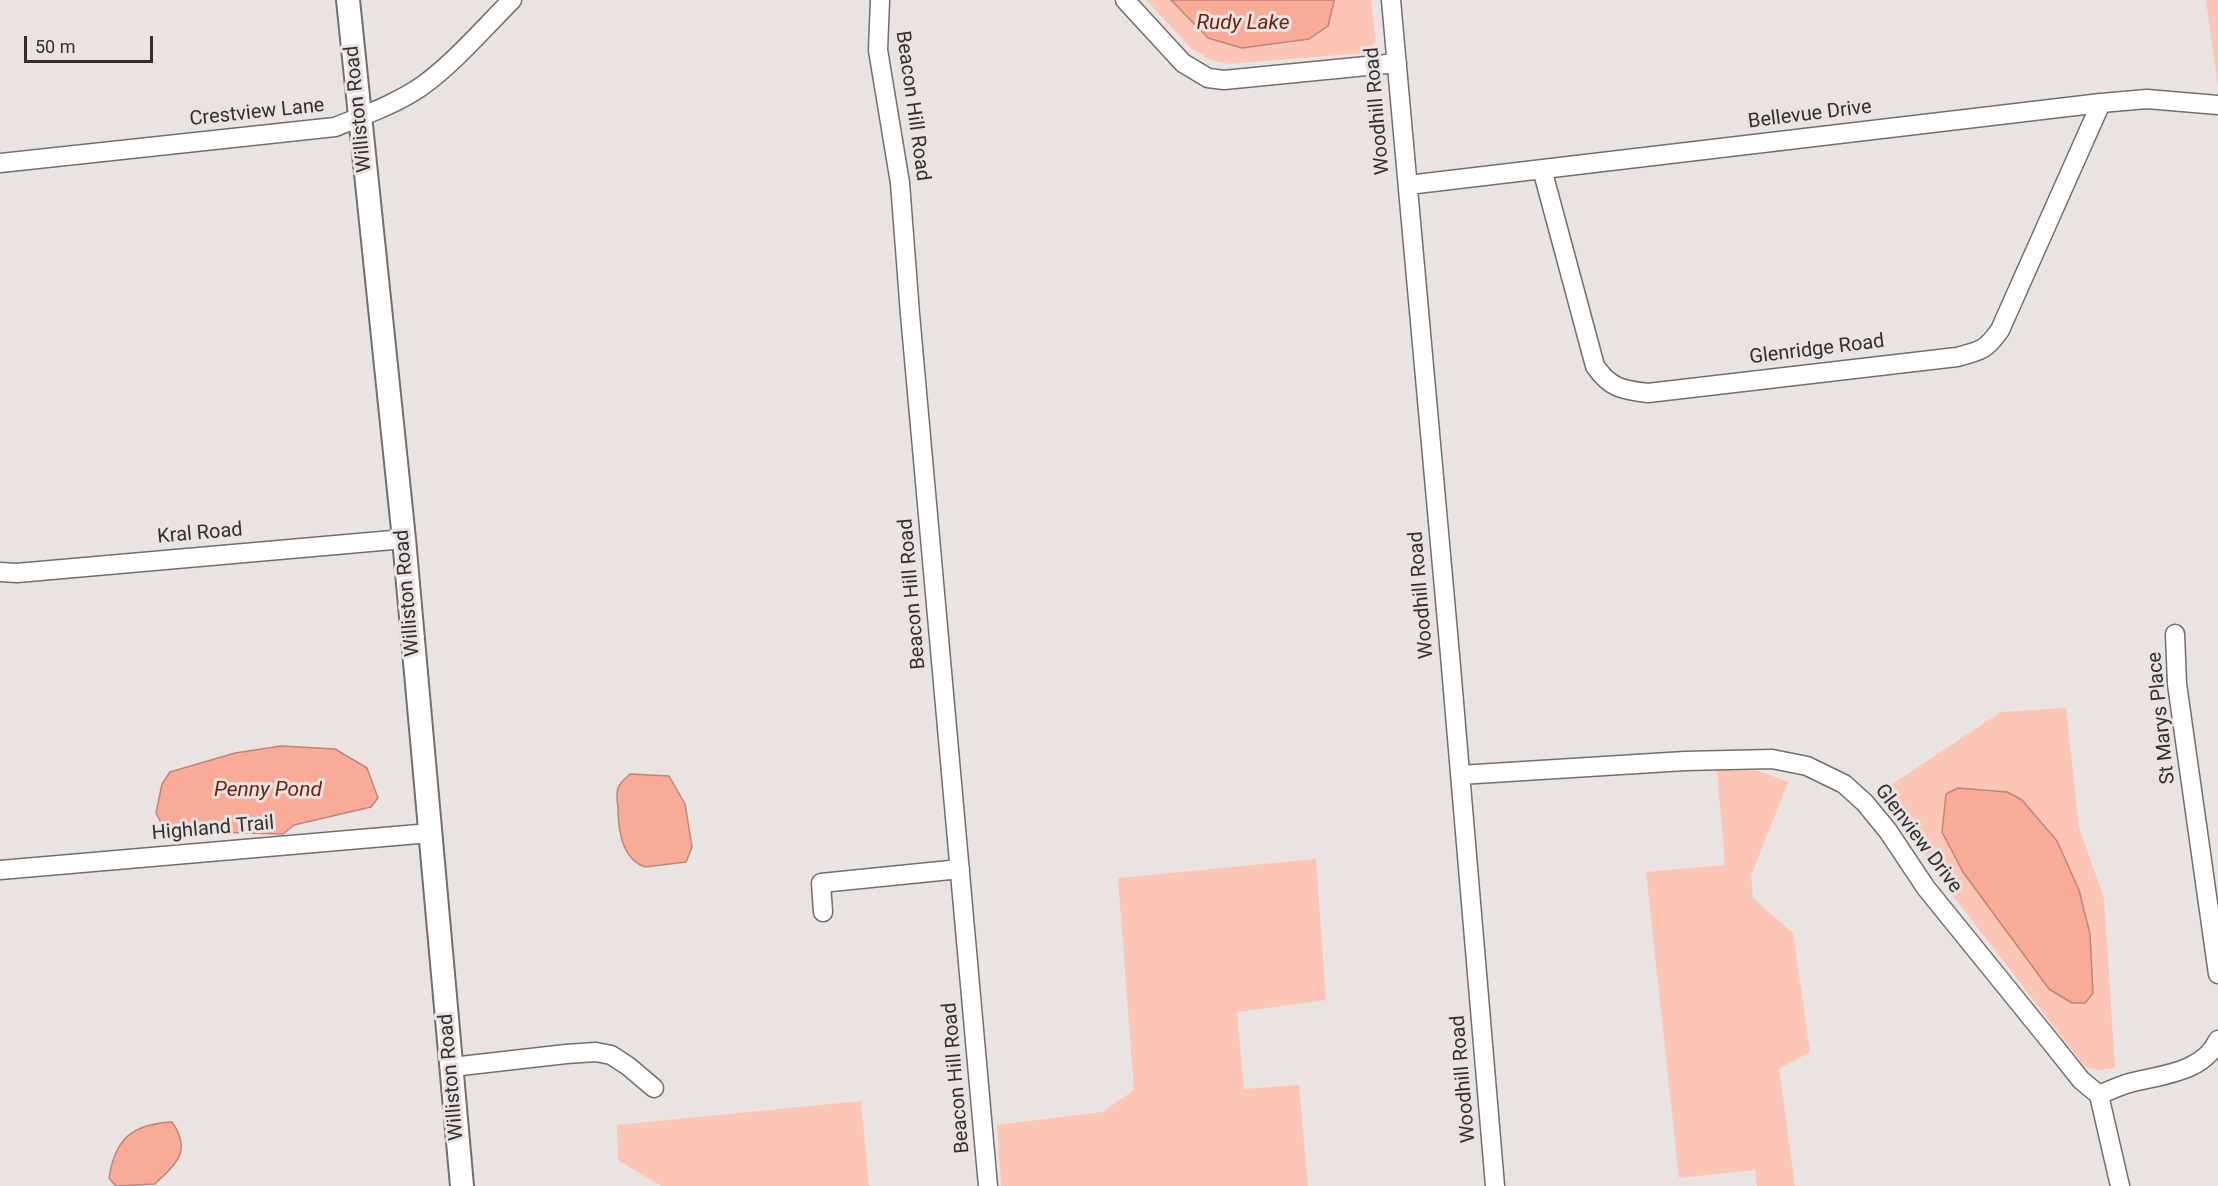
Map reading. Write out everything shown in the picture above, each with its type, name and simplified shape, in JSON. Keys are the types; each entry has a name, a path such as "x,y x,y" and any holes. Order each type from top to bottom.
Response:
{"main road":[{"name":"Williston Road","path":"348,0 404,539 462,1186"}],"street":[{"name":"Crestview Lane","path":"0,163 335,127 385,107 422,86 444,68 512,0"},
{"name":"Beacon Hill Road","path":"880,0 878,50 900,183 988,1186"},
{"path":"1125,0 1183,63 1208,78 1224,80 1397,63"},
{"name":"Woodhill Road","path":"1390,0 1495,1186"},
{"name":"Bellevue Drive","path":"1408,185 2101,103 2147,99 2218,105"},
{"name":"Glenridge Road","path":"1542,169 1595,366 1605,381 1624,390 1648,393 1957,357 1988,346 2000,330 2101,103"},
{"name":"Kral Road","path":"0,572 29,572 404,539"},
{"name":"St Marys Place","path":"2175,634 2177,684 2218,974"},
{"name":"Glenview Drive","path":"1460,775 1685,761 1772,759 1807,766 1844,784 1877,817 1926,888 2081,1080 2099,1095"},
{"name":"Highland Trail","path":"0,870 430,833"},
{"path":"823,912 820,883 960,870"},
{"path":"2120,1186 2099,1095 2123,1085 2190,1067 2206,1057 2218,1040"},
{"path":"452,1067 596,1053 611,1055 654,1088"}],"shaded area":[{"path":"1146,0 1171,0 1208,38 1328,26 1334,0 1371,0 1376,42 1364,53 1229,64 1210,60 1191,48"},
{"path":"2206,0 2218,0 2218,86"},
{"path":"2066,708 2079,828 2104,898 2115,1068 2099,1070 2085,1067 1950,892 1882,791 2001,712","holes":["1958,788 1980,894 1963,872"]},
{"path":"1717,770 1759,771 1788,782 1751,876 1753,898 1793,933 1810,1052 1779,1069 1795,1186 1757,1186 1755,1170 1679,1178 1646,872 1725,865"},
{"path":"1316,859 1326,1000 1237,1012 1244,1089 1299,1085 1308,1186 1001,1186 997,1125 1103,1112 1134,1090 1118,878"},
{"path":"861,1101 869,1186 661,1186 618,1160 617,1125"}],"water":[{"name":"Rudy Lake","path":"1171,0 1334,0 1334,2 1328,26 1309,39 1242,48 1208,38"},
{"name":"Penny Pond","path":"281,746 335,749 367,768 378,798 371,807 294,825 283,834 175,831 160,821 156,813 162,784 170,772 235,753"},
{"path":"630,774 669,776 685,804 692,847 686,862 645,867 637,863 626,850 620,833 617,795 620,784"},
{"path":"1958,788 2007,792 2022,800 2057,841 2079,890 2090,934 2093,993 2085,1003 2072,1003 2049,989 1963,872 1942,832 1946,794"},
{"path":"172,1122 181,1142 181,1150 175,1164 155,1184 116,1186 109,1178 112,1164 121,1144 128,1136 146,1126"}]}
